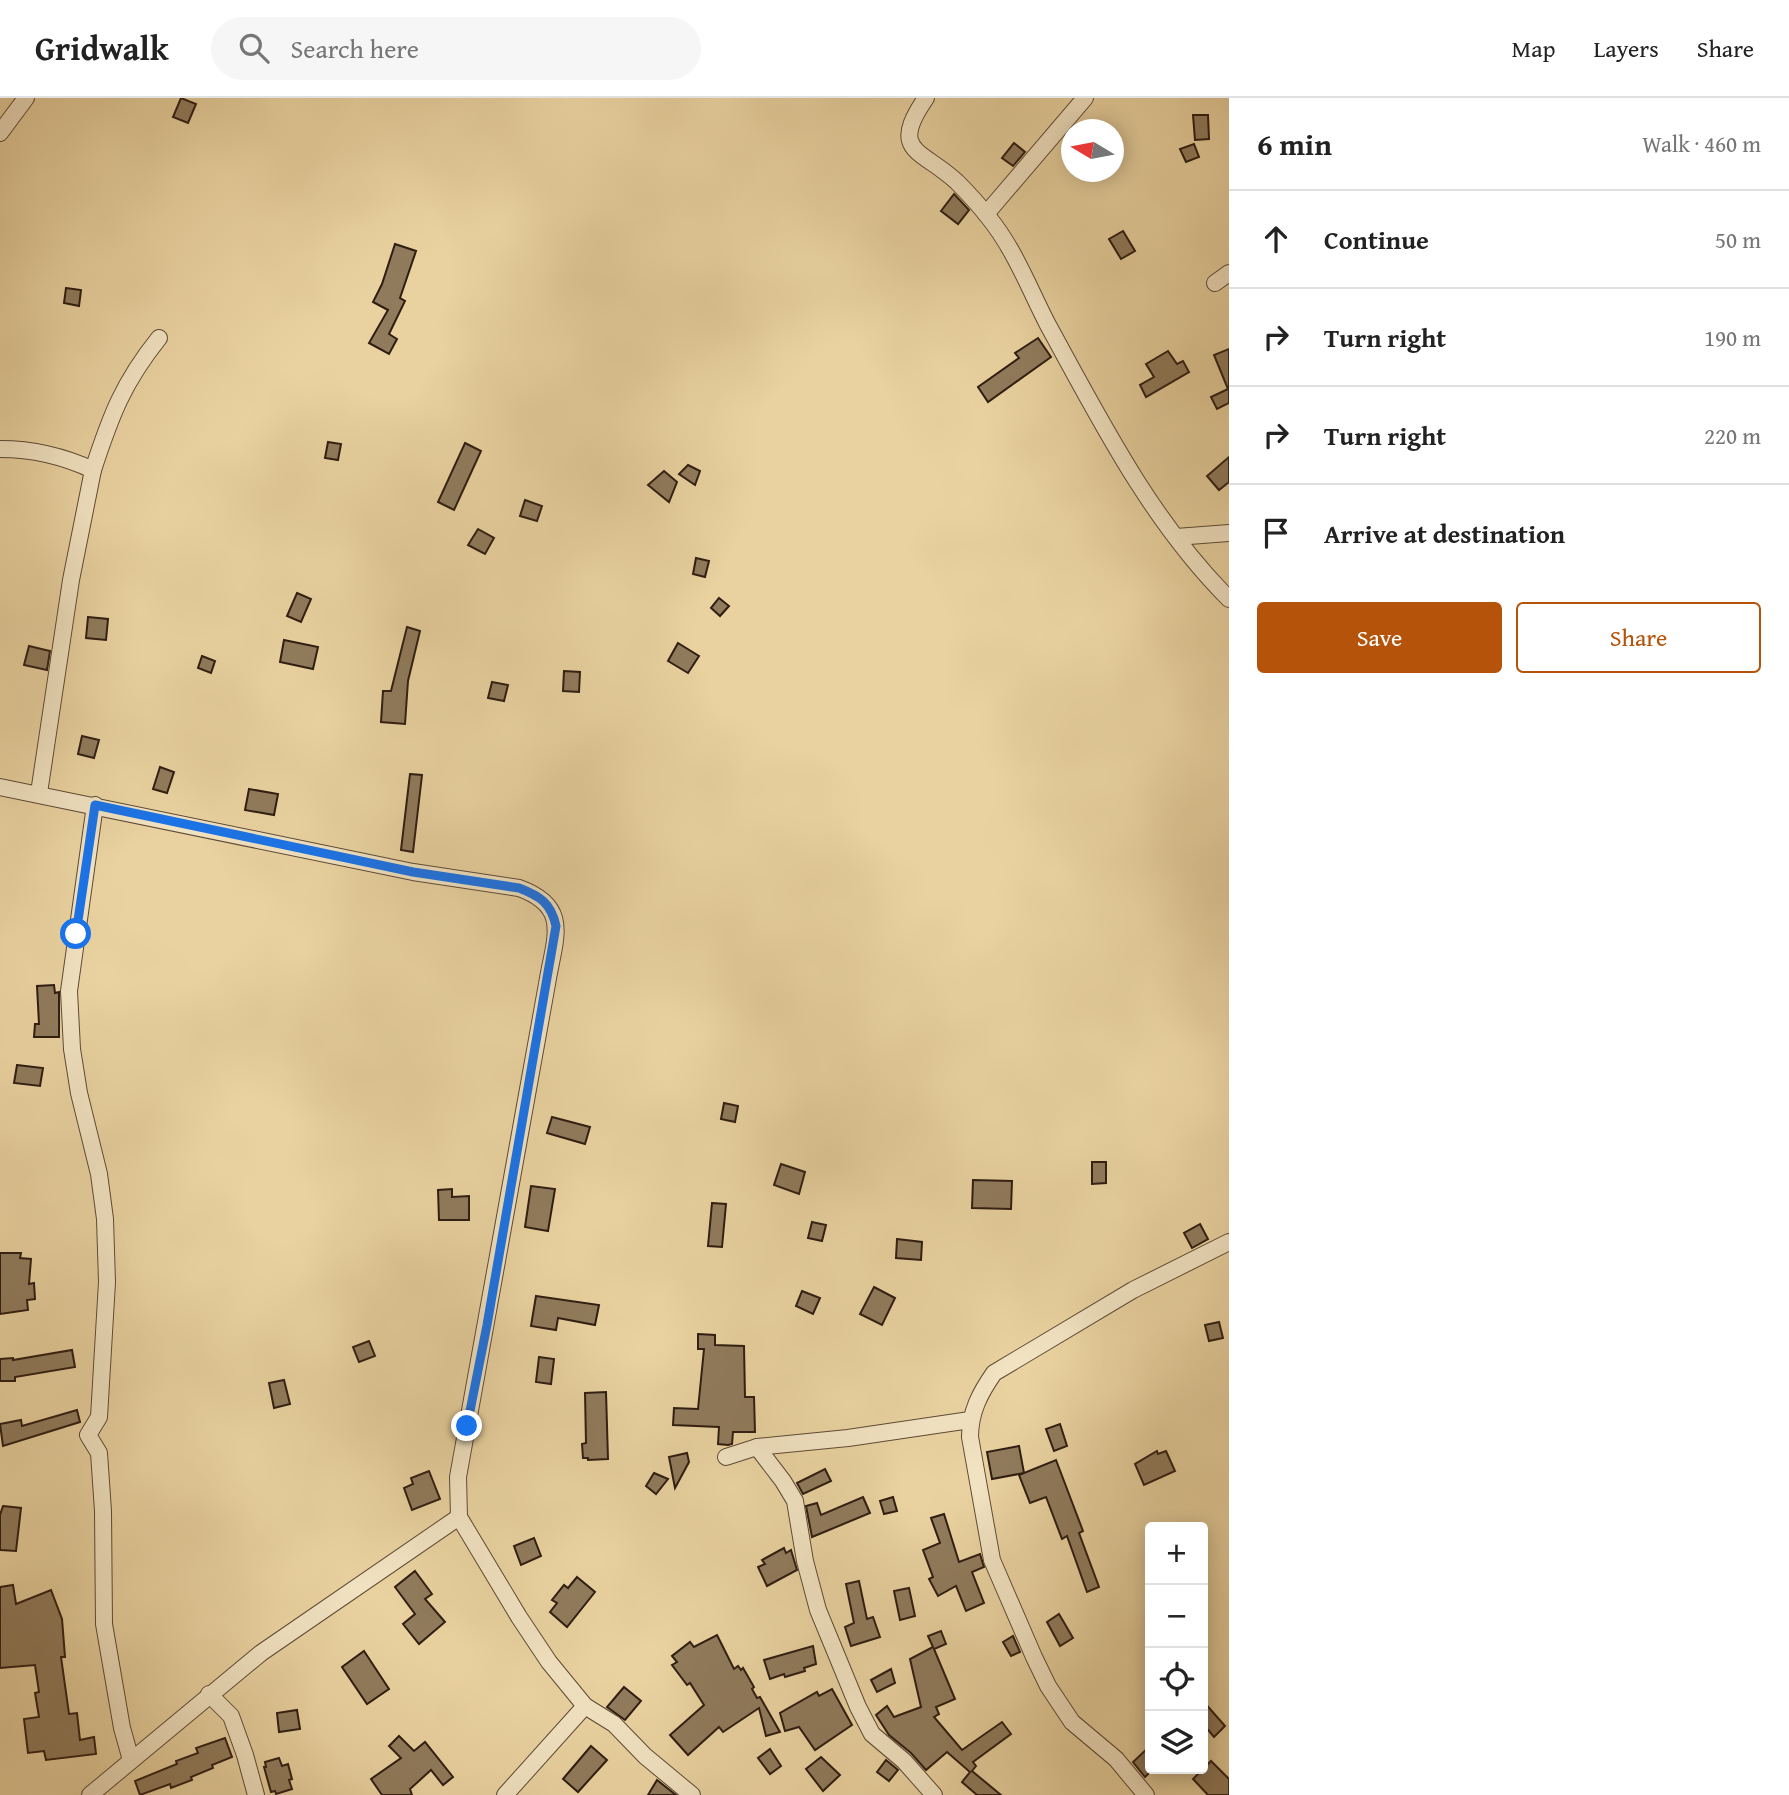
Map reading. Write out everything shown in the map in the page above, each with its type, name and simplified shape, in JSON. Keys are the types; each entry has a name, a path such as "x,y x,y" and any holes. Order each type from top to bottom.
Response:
{"street":[{"path":"0,133 26,98"},
{"path":"926,98 911,120 909,140 925,159 955,180 986,214 1011,249 1033,296 1116,448 1189,555 1229,598"},
{"path":"986,214 1085,98"},
{"path":"1215,283 1229,273"},
{"path":"39,793 65,614 93,470 124,388 136,367 159,338"},
{"path":"0,449 50,454 71,459 93,470"},
{"path":"1176,537 1229,533"},
{"path":"0,787 400,870 519,888 536,894 553,911 556,926 547,984 458,1477 458,1517 536,1642 585,1706 614,1724 645,1756 692,1795"},
{"path":"95,805 69,991 76,1071 99,1174 105,1219 107,1282 99,1417 88,1435 99,1453 103,1511 104,1624 122,1728 131,1760"},
{"path":"1146,1795 1116,1759 1072,1722 1048,1686 1034,1657 992,1560 970,1420 983,1388 995,1373 1122,1296 1229,1242"},
{"path":"726,1457 757,1447 870,1436 970,1420"},
{"path":"757,1447 783,1481 794,1501 805,1561 818,1610 858,1707 872,1734 904,1761 934,1795"},
{"path":"90,1795 271,1645 458,1517"},
{"path":"209,1694 231,1716 256,1795"},
{"path":"505,1795 585,1706"}],"building":[{"path":"181,98 196,104 188,123 173,117"},
{"path":"1193,115 1208,115 1209,139 1195,140"},
{"path":"1014,143 1025,152 1013,166 1002,158"},
{"path":"1194,144 1199,157 1186,162 1180,149"},
{"path":"954,194 969,210 958,224 941,211"},
{"path":"1123,231 1135,251 1121,259 1109,239"},
{"path":"395,244 416,251 400,298 405,301 389,334 397,339 389,354 369,343 388,310 373,302"},
{"path":"66,288 81,290 79,306 64,303"},
{"path":"1038,338 1051,357 988,402 978,387 1019,358 1015,353"},
{"path":"1229,349 1229,403 1217,409 1211,397 1228,389 1214,355"},
{"path":"1168,351 1177,364 1183,361 1189,372 1146,397 1140,385 1154,377 1146,364"},
{"path":"328,442 341,444 338,460 325,458"},
{"path":"465,443 481,451 454,510 438,502"},
{"path":"1229,457 1229,482 1219,490 1207,476"},
{"path":"688,465 700,471 695,485 679,474"},
{"path":"664,471 677,482 669,502 648,485"},
{"path":"525,500 542,506 537,521 520,516"},
{"path":"478,529 494,538 485,554 468,545"},
{"path":"696,558 709,561 705,577 693,574"},
{"path":"297,593 311,599 301,622 287,616"},
{"path":"719,598 729,606 720,616 711,608"},
{"path":"88,617 108,619 106,640 86,638"},
{"path":"407,627 420,631 408,681 405,724 381,722 383,691 391,691"},
{"path":"284,640 318,647 313,669 280,662"},
{"path":"678,643 699,656 688,673 668,661"},
{"path":"29,646 50,651 47,670 24,665"},
{"path":"202,656 215,661 211,673 198,668"},
{"path":"564,671 580,672 579,692 563,691"},
{"path":"492,682 508,685 504,701 488,698"},
{"path":"82,736 99,740 94,758 78,754"},
{"path":"160,767 174,772 167,793 153,789"},
{"path":"410,774 422,775 413,852 401,850"},
{"path":"249,789 278,794 274,815 245,810"},
{"path":"54,985 55,993 59,992 59,1037 34,1037 35,1024 39,1024 37,986"},
{"path":"17,1065 43,1068 40,1086 14,1083"},
{"path":"724,1103 738,1106 735,1122 721,1119"},
{"path":"552,1117 590,1127 585,1144 547,1133"},
{"path":"1092,1162 1106,1162 1106,1183 1092,1184"},
{"path":"781,1164 805,1172 799,1194 774,1185"},
{"path":"973,1180 1012,1181 1011,1209 972,1208"},
{"path":"531,1186 555,1189 548,1231 525,1227"},
{"path":"452,1189 452,1197 469,1196 469,1220 439,1220 438,1190"},
{"path":"712,1203 726,1204 722,1247 708,1246"},
{"path":"812,1222 826,1225 822,1241 808,1238"},
{"path":"1200,1224 1208,1239 1192,1248 1184,1233"},
{"path":"897,1239 922,1242 921,1260 896,1258"},
{"path":"0,1253 21,1253 20,1258 31,1259 29,1284 34,1283 35,1299 27,1300 28,1310 0,1314"},
{"path":"874,1287 895,1298 882,1325 860,1314"},
{"path":"802,1291 820,1298 813,1314 796,1306"},
{"path":"536,1296 599,1305 595,1325 558,1318 556,1330 531,1326"},
{"path":"1219,1322 1223,1338 1209,1341 1205,1325"},
{"path":"698,1334 715,1335 715,1345 744,1346 745,1397 754,1397 755,1432 733,1432 732,1444 718,1444 719,1427 673,1425 674,1408 698,1409 704,1349 698,1349"},
{"path":"369,1341 375,1356 359,1362 353,1347"},
{"path":"72,1350 75,1367 15,1377 15,1381 0,1381 0,1359 13,1360"},
{"path":"539,1357 554,1359 551,1384 536,1382"},
{"path":"284,1380 290,1404 274,1408 269,1383"},
{"path":"606,1392 608,1459 588,1460 583,1458 582,1444 586,1443 585,1393"},
{"path":"77,1410 80,1422 3,1446 0,1424 21,1420 22,1426"},
{"path":"1060,1424 1067,1446 1054,1451 1046,1429"},
{"path":"1019,1446 1024,1473 992,1479 987,1452"},
{"path":"1157,1451 1158,1454 1166,1451 1175,1471 1144,1485 1135,1464"},
{"path":"687,1453 689,1462 675,1488 669,1457"},
{"path":"1056,1460 1083,1531 1079,1533 1099,1587 1087,1592 1067,1536 1062,1539 1046,1497 1030,1503 1019,1475"},
{"path":"825,1469 831,1481 803,1494 797,1483"},
{"path":"429,1471 440,1499 412,1510 404,1488 413,1484 411,1478"},
{"path":"654,1473 668,1479 656,1494 646,1486"},
{"path":"863,1497 870,1513 812,1537 806,1506 817,1503 821,1515"},
{"path":"893,1497 897,1511 884,1514 880,1501"},
{"path":"3,1506 21,1508 16,1551 0,1550 0,1515"},
{"path":"944,1514 959,1562 980,1554 984,1567 972,1572 984,1603 966,1611 956,1586 938,1596 929,1579 933,1577 923,1550 940,1543 931,1518"},
{"path":"534,1538 541,1556 521,1565 514,1546"},
{"path":"784,1548 786,1553 791,1550 797,1570 767,1586 758,1567 765,1564 762,1560"},
{"path":"415,1571 432,1594 425,1599 445,1622 419,1644 403,1624 415,1614 395,1587"},
{"path":"577,1577 595,1592 567,1627 550,1612 557,1603 552,1600 564,1585 568,1588"},
{"path":"859,1581 867,1619 873,1617 880,1637 851,1646 845,1627 854,1623 846,1584"},
{"path":"13,1585 16,1604 51,1590 62,1619 65,1657 61,1657 69,1714 77,1713 80,1740 94,1737 96,1754 46,1760 44,1751 28,1753 24,1719 39,1717 35,1693 39,1692 35,1665 0,1668 0,1587"},
{"path":"909,1588 915,1616 900,1620 894,1591"},
{"path":"1059,1614 1073,1638 1060,1646 1047,1622"},
{"path":"941,1631 946,1644 934,1649 955,1699 936,1707 939,1714 934,1717 962,1750 1002,1722 1011,1734 973,1762 976,1766 972,1771 1001,1795 977,1795 962,1782 970,1772 947,1752 926,1770 889,1735 876,1715 887,1706 894,1717 921,1707 910,1659 933,1647 928,1636"},
{"path":"717,1635 734,1669 738,1666 741,1670 743,1668 757,1698 760,1697 780,1732 766,1736 759,1708 723,1732 719,1727 688,1755 670,1735 704,1705 690,1683 687,1685 672,1665 677,1662 672,1656 690,1642 694,1647"},
{"path":"1013,1636 1020,1652 1011,1656 1003,1642"},
{"path":"813,1646 816,1664 804,1668 805,1671 770,1679 764,1660"},
{"path":"364,1651 389,1689 367,1704 342,1667"},
{"path":"891,1669 895,1683 877,1692 871,1680"},
{"path":"624,1687 641,1701 625,1720 607,1707"},
{"path":"832,1689 852,1725 815,1750 799,1727 785,1731 780,1713 817,1692 819,1696"},
{"path":"1208,1707 1225,1726 1214,1737 1208,1730"},
{"path":"297,1710 300,1729 279,1732 277,1713"},
{"path":"399,1736 414,1751 425,1742 453,1777 443,1785 431,1770 410,1789 412,1795 382,1795 371,1779 401,1758 389,1746"},
{"path":"225,1738 232,1757 191,1777 192,1780 171,1788 170,1784 140,1795 135,1781 198,1753 196,1748"},
{"path":"591,1746 607,1760 578,1792 563,1779"},
{"path":"770,1749 781,1766 770,1774 758,1758"},
{"path":"1145,1751 1145,1774 1148,1774 1145,1777 1133,1762"},
{"path":"821,1757 840,1775 823,1791 806,1769"},
{"path":"279,1758 282,1766 288,1764 292,1789 276,1794 275,1791 271,1792 264,1767 265,1762"},
{"path":"886,1760 898,1770 889,1781 877,1772"},
{"path":"1211,1761 1229,1779 1229,1795 1208,1795 1193,1779 1198,1774 1208,1774 1208,1764"},
{"path":"657,1780 676,1795 648,1795"}],"route":[{"path":"76,934 95,805 413,872 519,888 536,894 553,911 556,926 547,984 467,1426"}]}
